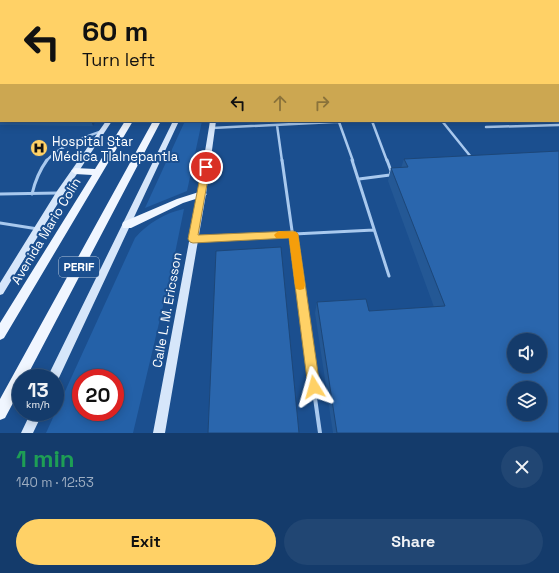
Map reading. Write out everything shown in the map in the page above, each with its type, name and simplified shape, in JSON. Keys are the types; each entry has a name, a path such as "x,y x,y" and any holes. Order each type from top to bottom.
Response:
{"main road":[{"name":"Avenida Mario Colín","path":"0,291 39,230 60,193 108,122"},
{"name":"Avenida Mario Colín","path":"0,334 128,122"},
{"name":"PERIF","path":"0,413 156,122"},
{"path":"57,369 176,122"},
{"name":"Calle L. M. Ericsson","path":"159,433 202,194 213,124"},
{"path":"75,171 98,172"},
{"path":"127,225 180,201 202,194"},
{"path":"26,433 32,421"}],"lane":[{"path":"0,0 34,0"},
{"path":"213,124 278,125 339,122 359,178 389,276"},
{"path":"359,178 385,177 390,175 391,171 372,122"},
{"path":"443,122 467,154 473,159"},
{"path":"278,125 320,433"},
{"path":"486,127 559,125"},
{"path":"32,194 33,185 41,168 46,160 56,151 76,139 102,131"},
{"path":"0,194 60,193"},
{"path":"0,223 39,230"},
{"path":"193,239 374,230"}],"shaded area":[{"path":"185,122 202,122 187,191 145,208"},
{"path":"184,209 172,268 133,433 46,433 51,421 64,421 64,394 72,376 72,421 124,421 124,369 75,369 135,238 151,223 164,216"}],"building":[{"path":"559,151 559,433 337,433 317,302 366,299 369,311 445,306 391,168 408,167 404,159"},
{"path":"281,247 299,433 208,433 216,251"}],"slow traffic":[{"path":"279,235 293,234 300,285"}],"place":[{"name":"Hospital Star Médica Tlalnepantla","path":"39,148"}],"route":[{"path":"206,167 193,239 210,240 293,234 314,387"}]}
